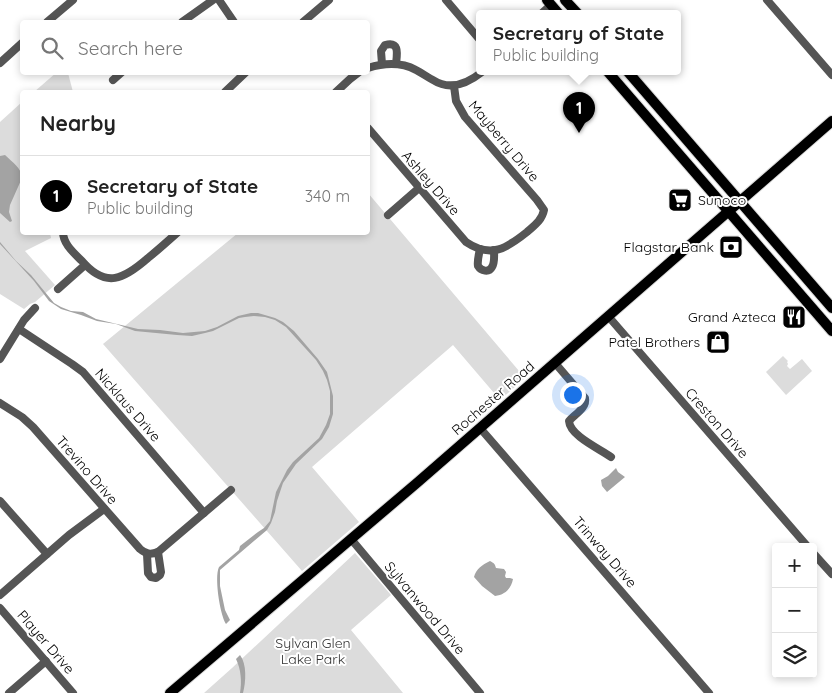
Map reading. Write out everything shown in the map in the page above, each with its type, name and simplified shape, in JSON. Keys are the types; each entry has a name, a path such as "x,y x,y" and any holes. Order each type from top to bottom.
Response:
{"main road":[{"path":"565,0 574,10"},
{"path":"613,75 832,331"},
{"path":"631,75 832,308"},
{"name":"Rochester Road","path":"170,693 480,428 832,121"},
{"path":"703,182 712,178 714,172"},
{"path":"750,237 756,230 765,231"}],"street":[{"path":"49,20 73,0"},
{"path":"185,20 213,0"},
{"path":"219,0 233,20"},
{"path":"305,20 329,0"},
{"path":"446,0 476,35"},
{"path":"767,0 832,75"},
{"path":"382,64 382,48 385,44 389,44 394,45 396,49 396,64"},
{"path":"0,63 20,45"},
{"path":"370,67 382,64 396,64 417,70 440,84 454,86 464,84 478,75"},
{"path":"113,80 119,75"},
{"path":"227,90 243,75"},
{"path":"338,90 355,75"},
{"name":"Mayberry Drive","path":"454,86 456,101 465,117 544,210 541,218 516,241 504,248 494,250"},
{"name":"Ashley Drive","path":"370,130 463,238 480,249"},
{"path":"388,215 419,188"},
{"path":"63,235 66,244 85,265 94,273 111,278 129,274 174,235"},
{"path":"480,249 494,250 492,267 489,270 481,270 478,266 480,249"},
{"path":"58,288 85,265"},
{"path":"0,359 27,316 35,308"},
{"name":"Creston Drive","path":"608,316 805,543"},
{"name":"Nicklaus Drive","path":"19,329 82,372 204,513"},
{"path":"555,363 586,401 584,406 569,421 570,427 583,439 611,457"},
{"name":"Trevino Drive","path":"0,403 33,426 140,549 153,553 204,513"},
{"name":"Trinway Drive","path":"480,428 709,693"},
{"path":"204,513 230,490"},
{"path":"0,501 47,554"},
{"path":"0,595 69,534 104,509"},
{"name":"Sylvanwood Drive","path":"351,539 480,693"},
{"path":"817,557 832,574"},
{"name":"Player Drive","path":"0,608 73,693"},
{"path":"9,693 46,661"}],"green space":[{"path":"54,75 69,75 72,90 36,90"},
{"path":"20,104 20,235 50,235 51,238 25,251 55,285 24,309 0,294 0,122"},
{"path":"370,195 525,378 500,400 453,345 312,467 359,522 302,571 103,344 236,235 370,235"},
{"path":"783,356 788,361 787,366 790,369 802,359 812,371 786,395 766,372"},
{"name":"Sylvan Glen Lake Park","path":"355,553 391,595 351,630 403,693 204,693 232,668"}],"shaded area":[{"path":"5,155 20,171 20,182 10,205 9,212 12,221 10,222 0,213 0,156"},
{"path":"0,242 54,303 71,311 83,312 96,319 138,329 183,333 205,331 238,316 258,313 283,322 294,331 327,372 333,396 333,414 329,427 322,439 296,464 283,483 275,512 267,530 220,570 220,586 225,610 230,620 226,624 218,596 217,579 219,567 239,550 240,546 264,528 270,521 276,492 287,470 319,438 326,425 330,414 330,391 323,371 316,360 286,327 275,320 265,317 239,318 213,331 192,336 135,331 61,309 49,301"},
{"path":"616,468 625,477 607,492 602,486 601,480"},
{"path":"490,561 496,568 504,569 506,578 513,579 507,591 495,596 474,577 484,564"},
{"path":"240,655 244,663 245,673 243,693 240,693 241,676 236,659"}],"place":[{"name":"Secretary of State","path":"579,133"},
{"name":"Sunoco","path":"680,200"},
{"name":"Flagstar Bank","path":"731,247"},
{"name":"Grand Azteca","path":"794,317"},
{"name":"Patel Brothers","path":"718,342"}]}
